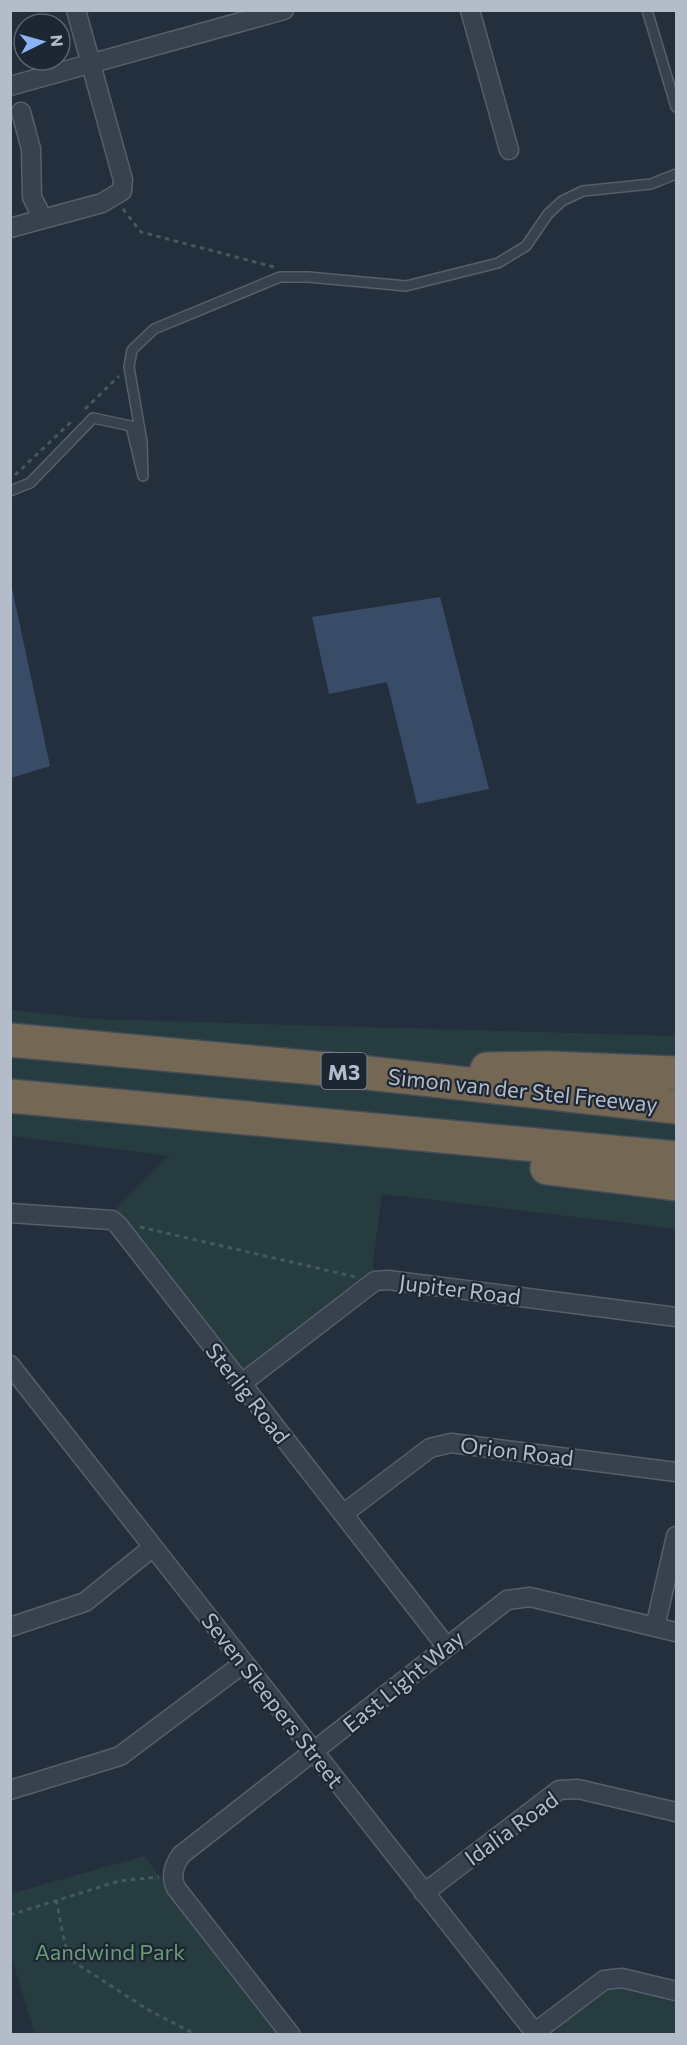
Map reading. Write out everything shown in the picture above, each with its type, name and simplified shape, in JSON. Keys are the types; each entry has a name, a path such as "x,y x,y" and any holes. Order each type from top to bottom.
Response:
{"highway":[{"name":"Simon van der Stel Freeway","path":"10,1040 359,1072 676,1107"},
{"path":"359,1072 547,1068 676,1073"},
{"path":"10,1096 676,1158"},
{"path":"329,1125 352,1135 400,1144 549,1168 676,1184"}],"street":[{"path":"10,228 115,198 122,191 123,180 75,10"},
{"path":"470,10 509,150"},
{"path":"10,86 273,12"},
{"path":"21,112 31,149 32,197 43,219"},
{"path":"10,1213 112,1220"},
{"name":"Sterlig Road","path":"112,1220 446,1646"},
{"name":"Jupiter Road","path":"241,1384 375,1281 388,1280 676,1317"},
{"name":"Seven Sleepers Street","path":"10,1365 535,2034"},
{"name":"Orion Road","path":"343,1514 430,1448 441,1444 465,1444 676,1472"},
{"path":"655,1627 676,1536"},
{"path":"10,1627 85,1602 153,1547"},
{"name":"East Light Way","path":"172,1876 181,1855 500,1605 517,1598 530,1597 676,1632"},
{"path":"10,1790 120,1756 244,1663"},
{"name":"Idalia Road","path":"424,1893 559,1790 578,1789 676,1812"},
{"path":"172,1876 181,1895 290,2034"},
{"path":"535,2034 604,1980 622,1978 676,1991"}],"lane":[{"path":"647,10 676,107"},
{"path":"10,491 30,483 93,418 130,426 142,476 142,442 129,367 132,350 149,333 169,322 280,277 308,277 398,286 498,263 519,252 533,238 555,206 583,190 651,184 676,174"}],"path":[{"path":"115,198 141,232 278,268 280,277"},
{"path":"112,1220 375,1281"},
{"path":"10,1915 119,1881 172,1876"},
{"path":"56,1900 64,1927 67,1954 71,1960 150,2011 195,2034"}],"green space":[{"path":"11,1010 95,1019 676,1036 676,1229 382,1194 373,1262 375,1281 241,1384 113,1212 169,1156 11,1136"},
{"name":"Aandwind Park","path":"144,1856 282,2034 35,2034 11,1956 10,1894"},
{"path":"621,1984 676,1997 676,2034 556,2034 566,2018 583,2003"}],"water":[{"path":"10,579 50,766 11,778 10,778"},
{"path":"440,597 489,789 417,804 387,682 329,694 312,617"}]}
